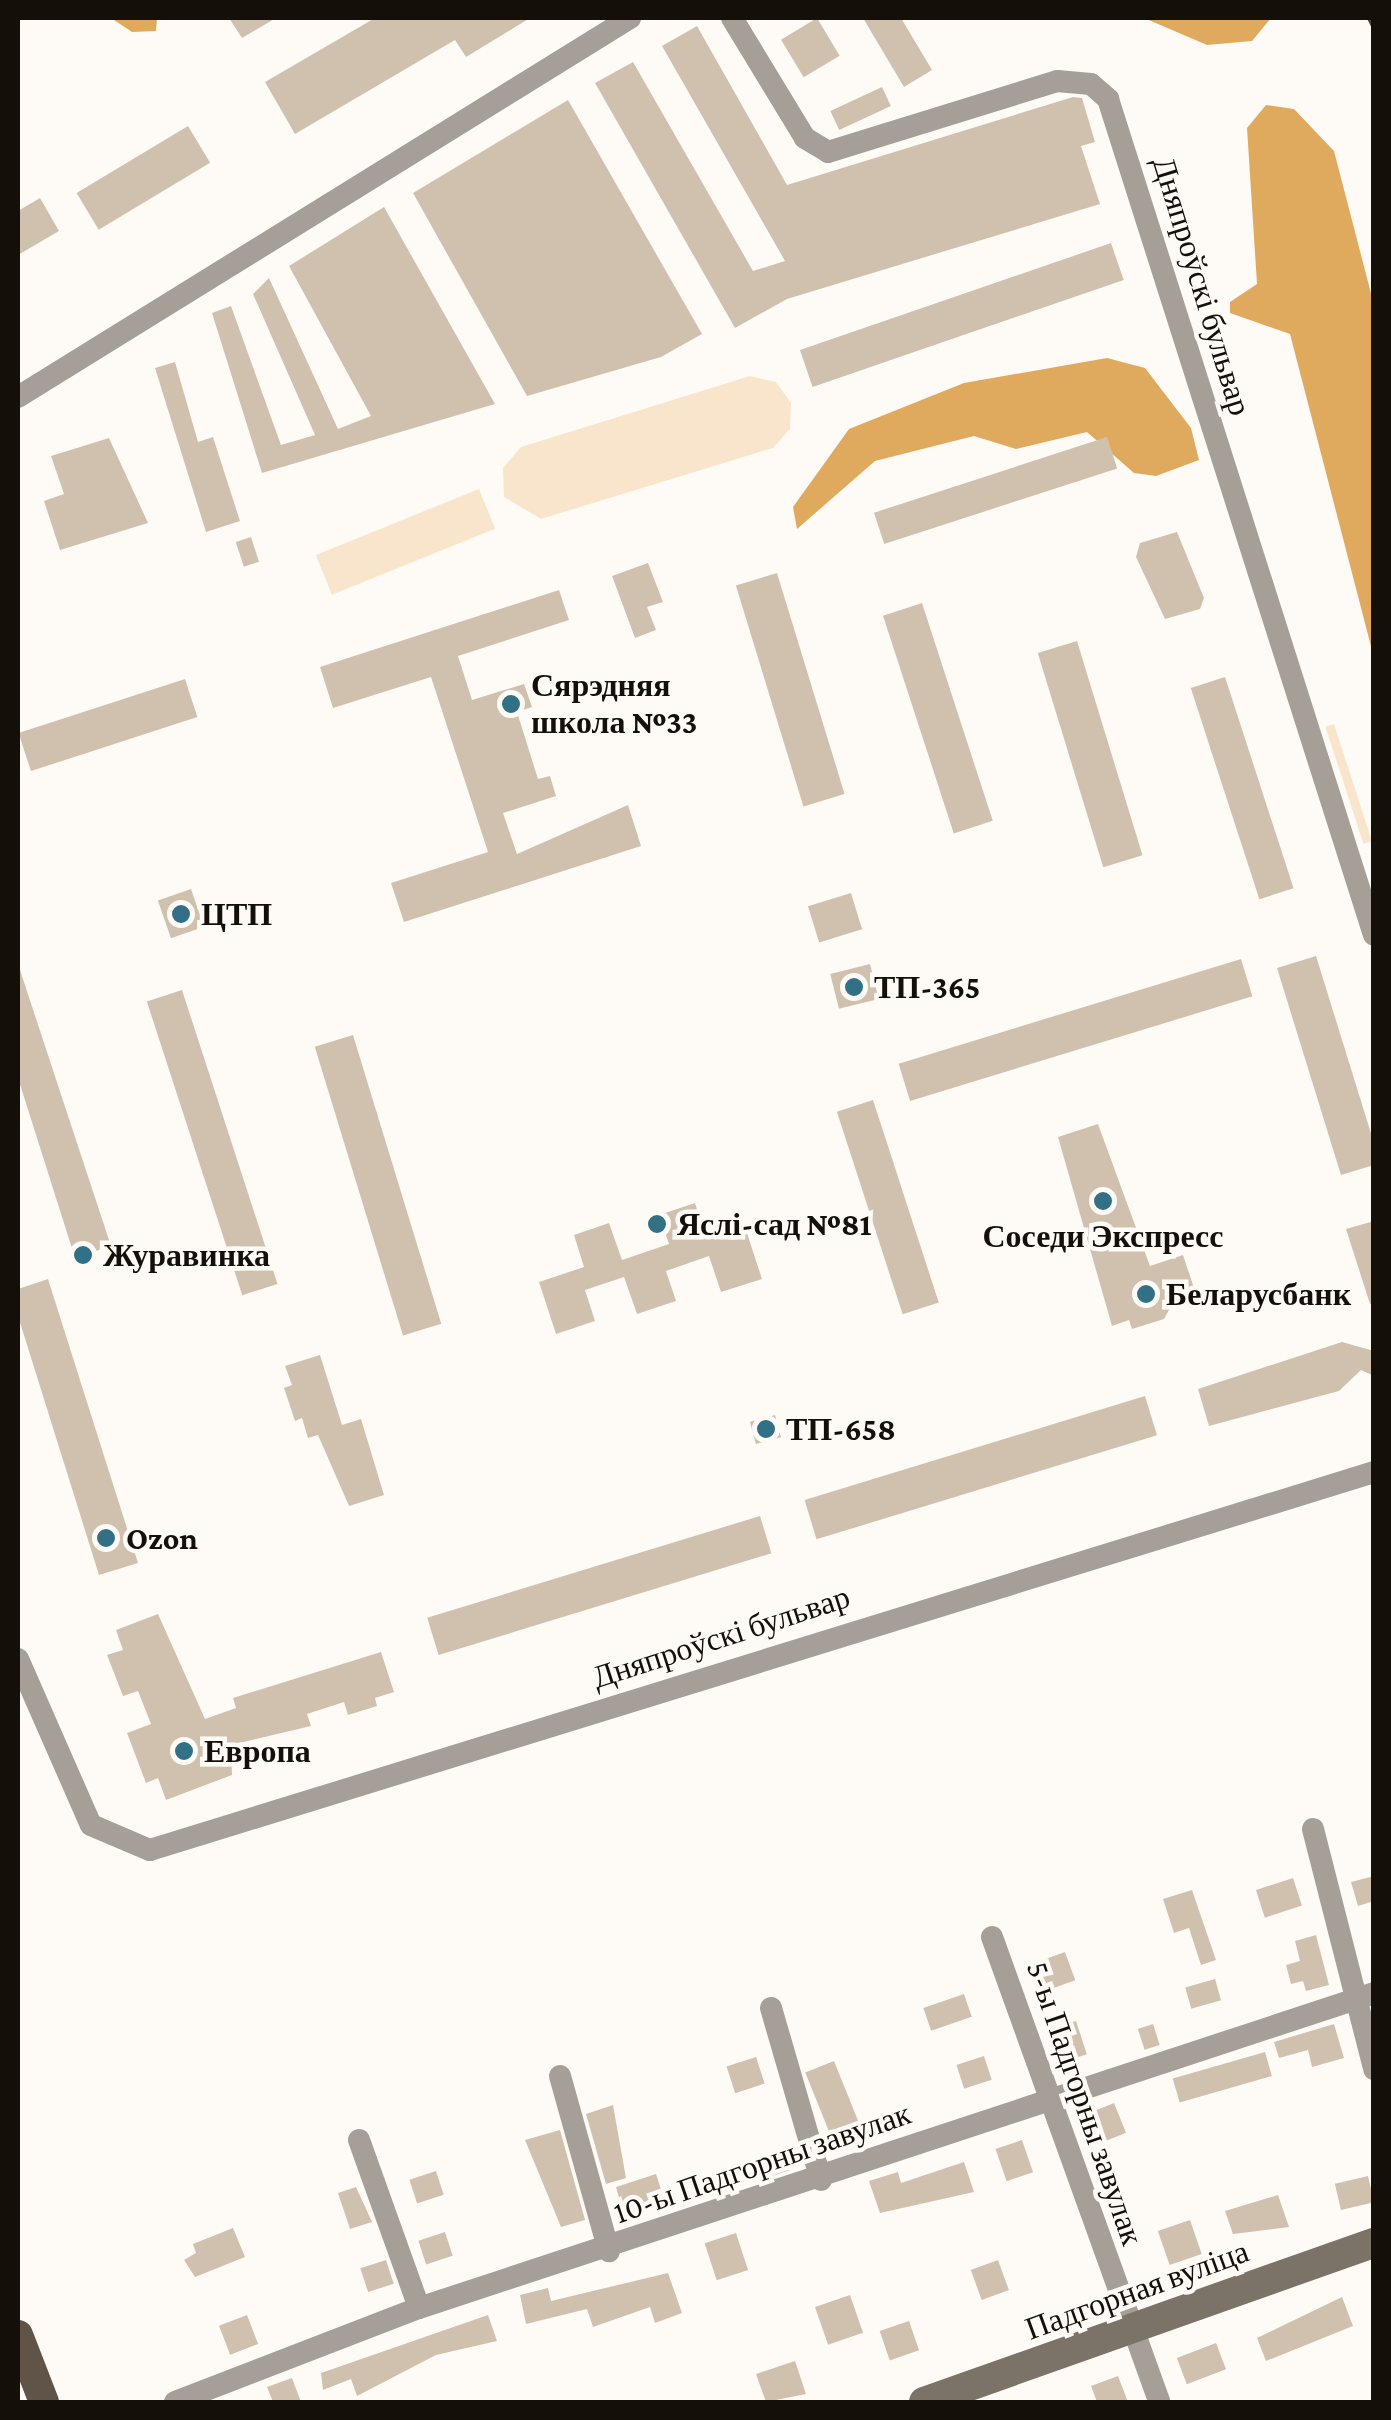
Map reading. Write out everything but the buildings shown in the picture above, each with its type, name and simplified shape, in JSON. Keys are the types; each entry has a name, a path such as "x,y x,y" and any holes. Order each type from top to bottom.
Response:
{"main road":[{"path":"18,2336 44,2402"}],"street":[{"path":"18,397 630,18"},
{"name":"Дняпроўскі бульвар","path":"732,18 806,138 828,152 1057,82 1091,84 1108,99 1374,935"},
{"name":"Дняпроўскі бульвар","path":"18,1659 91,1825 150,1850 1374,1472"},
{"path":"1313,1829 1363,1996 1374,2069"},
{"name":"5-ы Падгорны завулак","path":"992,1937 1046,2097 1159,2402"},
{"name":"10-ы Падгорны завулак","path":"175,2402 419,2308 609,2251 820,2180 1046,2097 1363,1996"},
{"path":"771,2008 820,2180"},
{"path":"560,2076 609,2251"},
{"path":"359,2140 419,2308"},
{"name":"Падгорная вуліца","path":"924,2402 1374,2243"}],"shaded area":[{"path":"111,18 157,18 156,31 132,32"},
{"path":"1144,18 1271,18 1252,41 1207,45"},
{"path":"1266,105 1294,109 1334,151 1373,301 1373,654 1290,334 1230,313 1230,302 1257,284 1247,128"},
{"path":"1107,358 1145,368 1191,428 1199,460 1156,476 1134,473 1087,432 1016,449 974,436 875,461 797,529 793,507 849,429 964,383"},
{"path":"750,376 776,382 791,403 790,429 773,448 541,519 504,497 503,468 521,447"},
{"path":"479,489 495,529 332,595 316,555"},
{"path":"1334,724 1372,841 1363,844 1325,727"}],"railway":[{"path":"1370,18 1374,26"}],"place":[{"name":"Сярэдняя школа №33","path":"511,704"},
{"name":"ЦТП","path":"181,914"},
{"name":"ТП-365","path":"854,987"},
{"name":"Соседи Экспресс","path":"1103,1201"},
{"name":"Яслі-сад №81","path":"657,1224"},
{"name":"Журавинка","path":"83,1255"},
{"name":"Беларусбанк","path":"1146,1294"},
{"name":"ТП-658","path":"766,1429"},
{"name":"Ozon","path":"106,1538"},
{"name":"Европа","path":"184,1751"}]}
